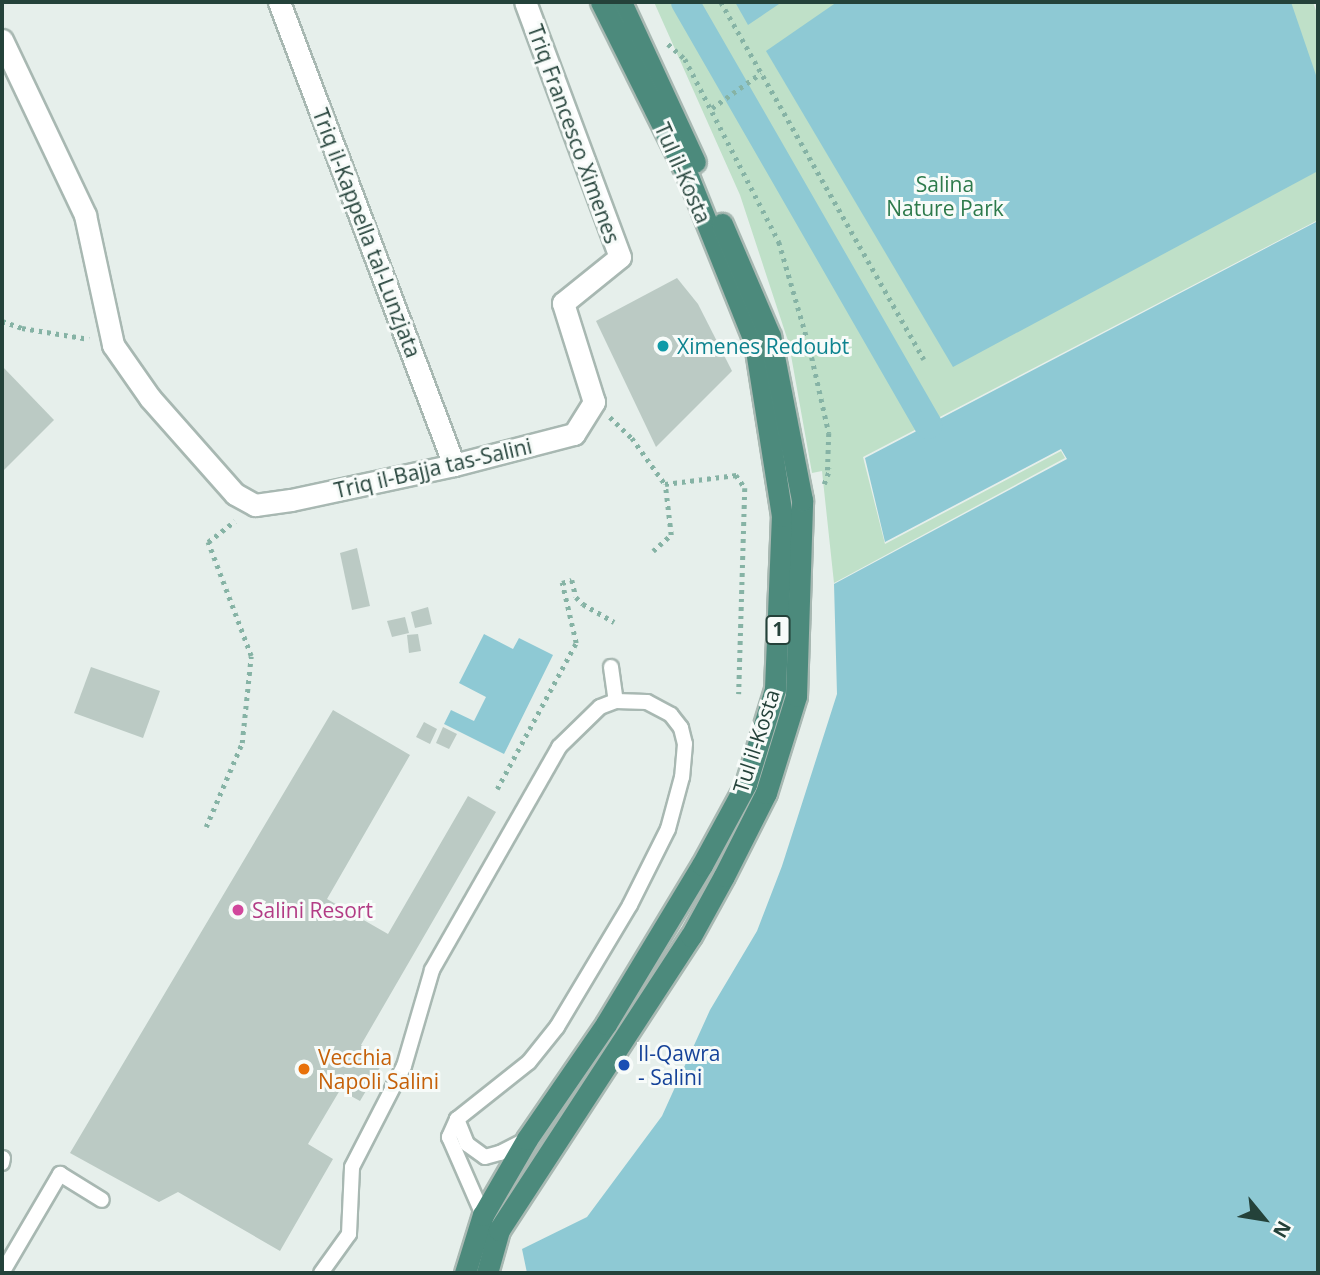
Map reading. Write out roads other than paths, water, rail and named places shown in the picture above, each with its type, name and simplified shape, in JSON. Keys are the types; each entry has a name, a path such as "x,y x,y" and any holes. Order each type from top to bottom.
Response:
{"highway":[{"name":"Tul il-Kosta","path":"465,1273 483,1215 527,1139 606,1024 702,865 746,784 775,689 782,516 754,343 688,179 601,2"},
{"name":"Tul il-Kosta","path":"487,1273 499,1230 691,936 766,793 796,696 802,500 770,336 664,90 621,2"}],"street":[{"name":"Triq il-Kappella tal-Lunzjata","path":"279,2 454,465"},
{"name":"Triq Francesco Ximenes","path":"525,2 620,257 563,303 594,402"},
{"name":"Triq il-Bajja tas-Salini","path":"2,40 85,215 113,345 150,398 236,494 255,505 291,500 454,465 574,434 594,402"}],"lane":[{"path":"611,667 616,701"},
{"path":"321,1273 349,1234 352,1167 404,1066 432,970 559,747 586,717 616,701 646,702 671,715 681,728 685,744 685,760 668,830 630,905 557,1027 529,1062 457,1119 449,1137 483,1215"},
{"path":"457,1119 467,1144 485,1157 500,1153 527,1139"},
{"path":"2,1273 60,1174 102,1200"}],"water":[{"path":"735,2 782,2 748,25"},
{"name":"Salina Nature Park","path":"837,2 1291,2 1318,81 1318,171 953,367 766,51"},
{"path":"1318,221 1318,1273 527,1273 522,1249 587,1217 662,1116 710,1010 757,931 782,866 837,694 834,584 1067,459 1061,449 885,542 865,458"},
{"path":"484,634 513,649 519,638 553,655 504,754 444,724 451,710 474,721 486,697 459,683"}],"waterway":[{"path":"685,2 928,425"}],"place":[{"name":"Ximenes Redoubt","path":"663,346"},
{"name":"Salini Resort","path":"238,910"},
{"name":"Il-Qawra - Salini","path":"624,1065"},
{"name":"Vecchia Napoli Salini","path":"304,1069"}]}
